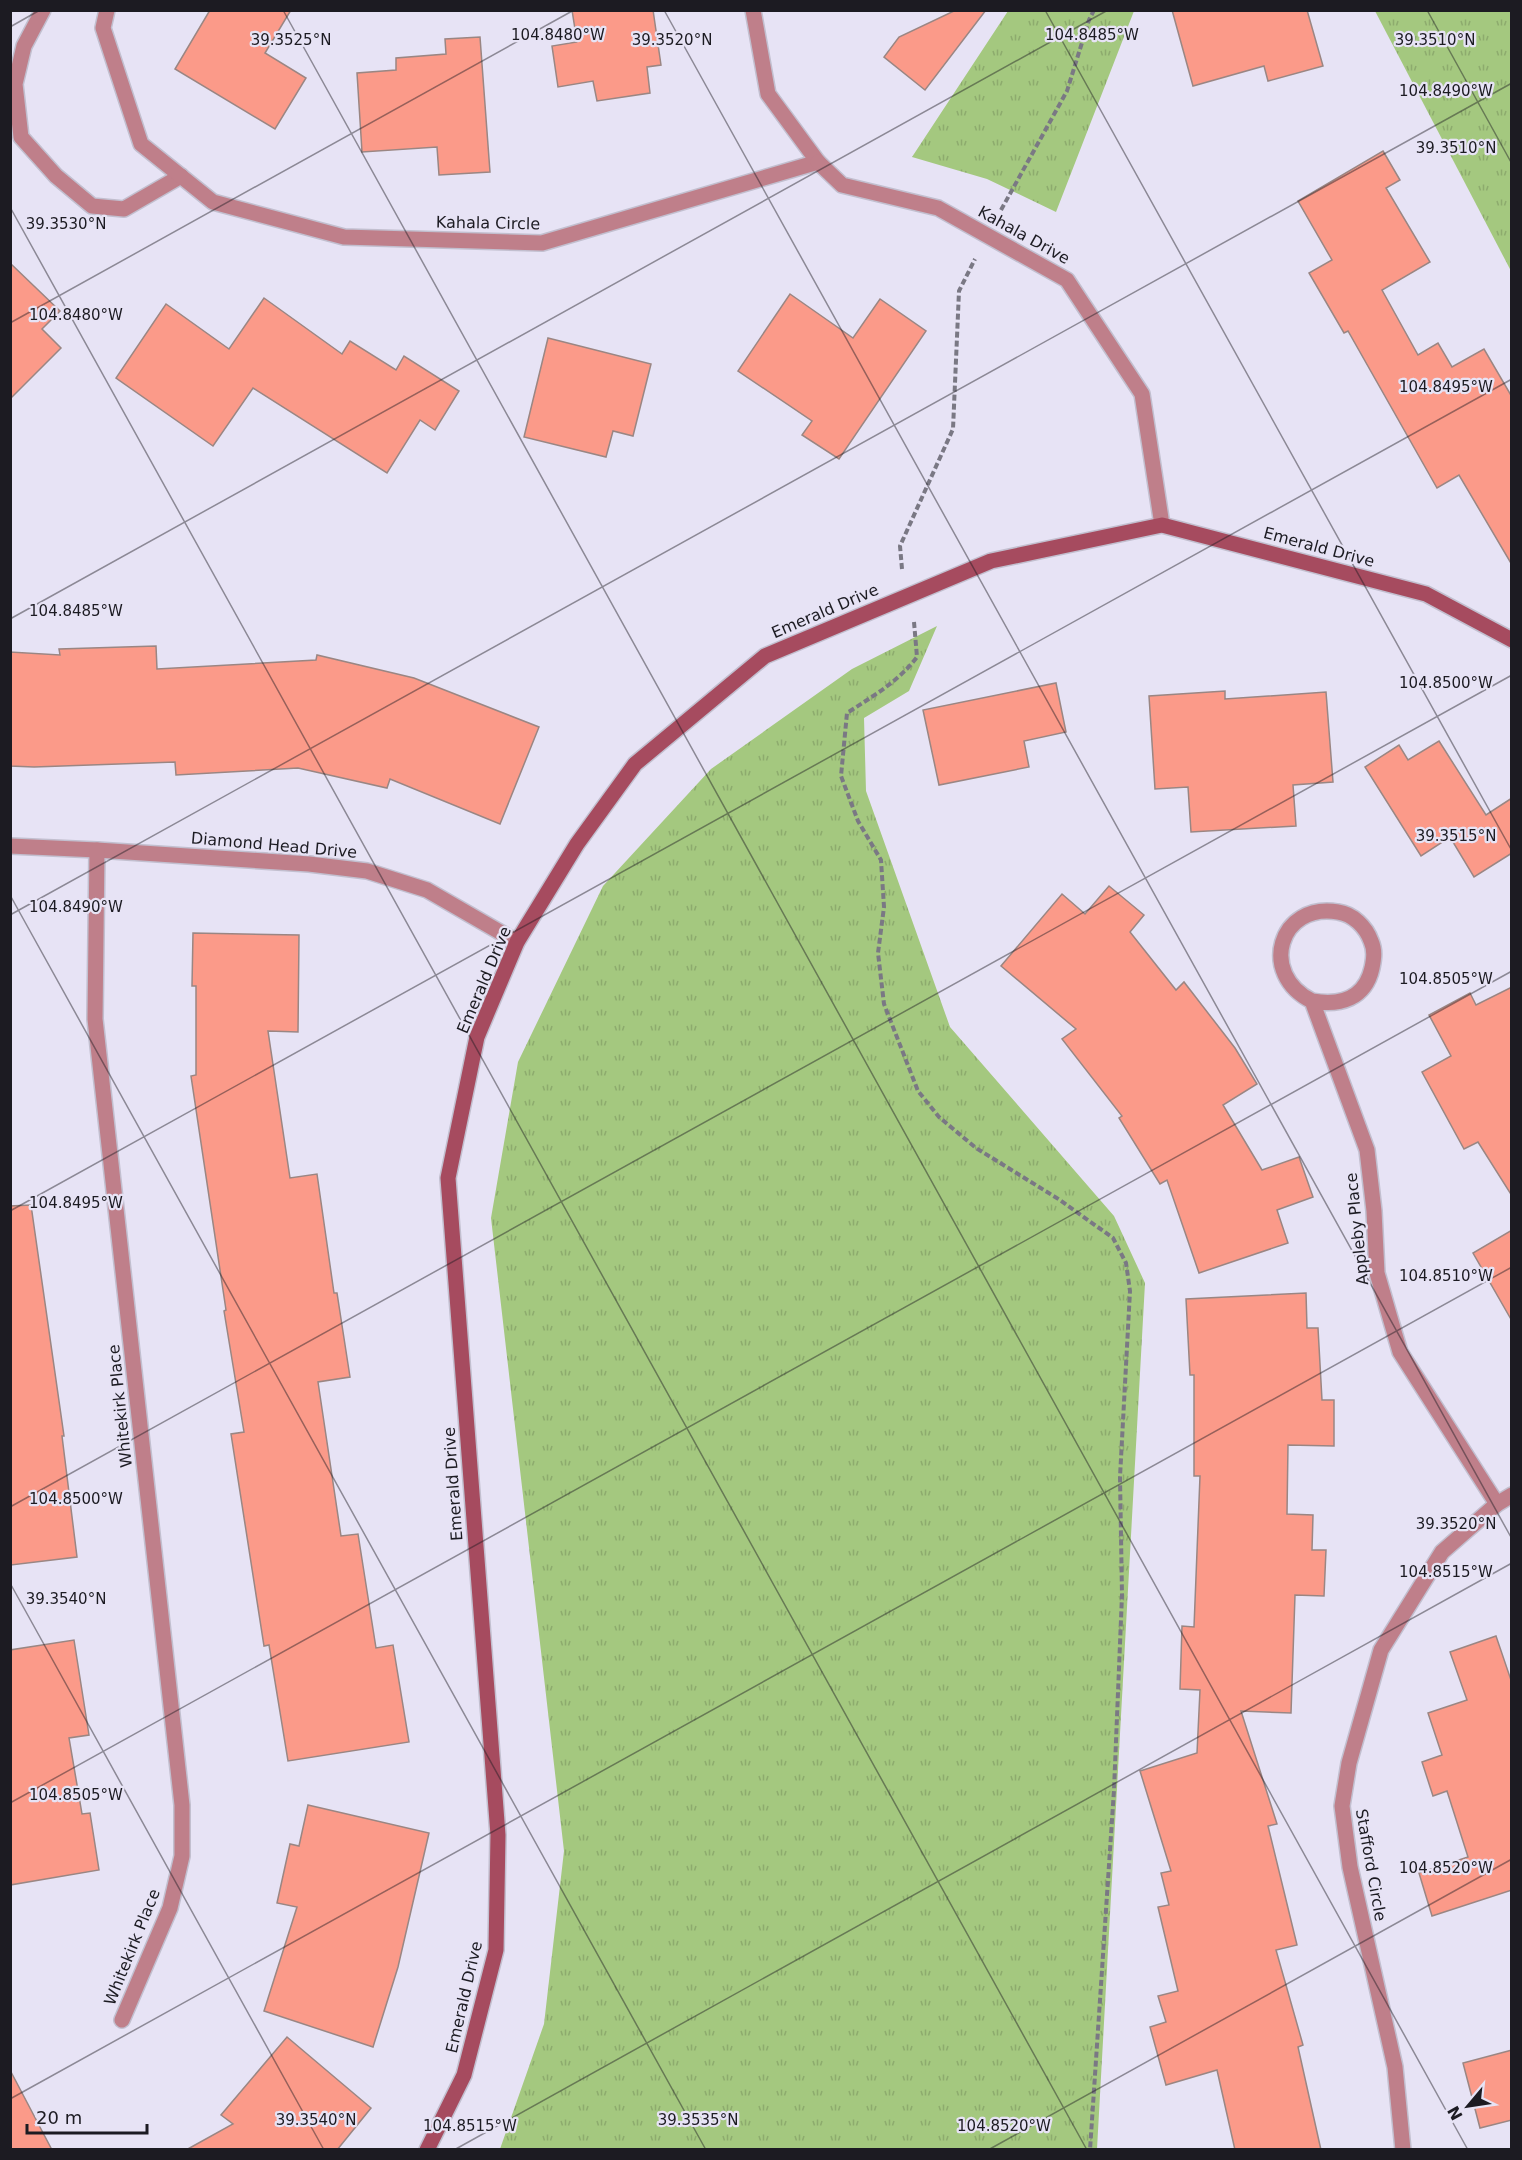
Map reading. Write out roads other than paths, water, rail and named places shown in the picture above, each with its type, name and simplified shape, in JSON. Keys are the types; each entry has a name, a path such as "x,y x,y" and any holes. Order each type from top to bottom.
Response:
{"street":[{"path":"43,10 24,46 15,84 21,137 56,176 92,206 124,209 182,176"},
{"name":"Kahala Circle","path":"107,10 103,28 141,144 213,202 344,237 542,243 818,162"},
{"path":"753,10 768,94 818,162"},
{"name":"Kahala Drive","path":"818,162 842,185 938,208 1067,280 1143,393 1162,525"},
{"name":"Emerald Drive","path":"427,2150 464,2075 496,1950 498,1836 448,1178 477,1036 518,942 577,843 635,764 765,656 991,561 1162,525 1426,594 1512,640"},
{"name":"Diamond Head Drive","path":"10,846 309,864 367,871 427,890 518,942"},
{"name":"Whitekirk Place","path":"97,850 95,1019 182,1805 182,1856 170,1908 122,2020"},
{"path":"1323,909 1345,913 1359,921 1371,940 1375,956 1370,978 1359,992 1346,1000 1329,1004 1312,1001 1299,994 1288,982 1281,967 1280,956 1283,940 1292,926 1307,914 1323,909"},
{"name":"Appleby Place","path":"1312,1001 1367,1150 1374,1211 1377,1273 1400,1352 1497,1504"},
{"name":"Stafford Circle","path":"1403,2150 1395,2067 1350,1867 1342,1806 1349,1763 1381,1650 1442,1552 1497,1504 1512,1495"}]}
